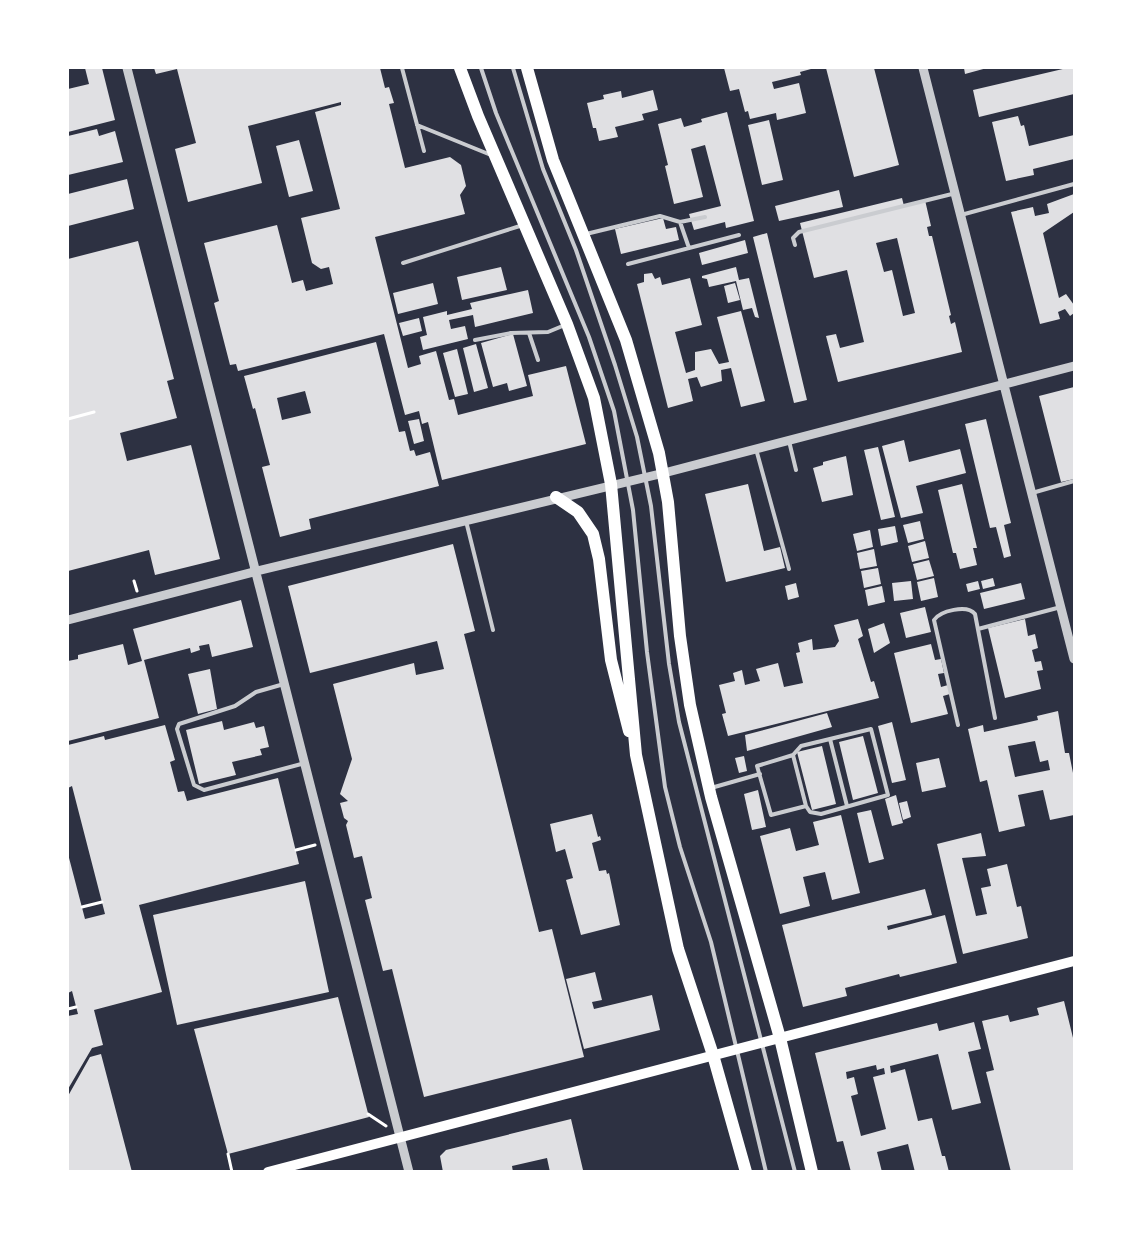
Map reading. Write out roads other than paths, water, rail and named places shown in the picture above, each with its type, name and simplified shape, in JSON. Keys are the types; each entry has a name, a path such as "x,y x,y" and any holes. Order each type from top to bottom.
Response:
{"main road":[{"path":"460,68 495,157 526,224 567,324 594,398 609,464 636,755"},
{"path":"526,68 553,160 626,340 664,472 685,676 709,789 780,1038 812,1172"},
{"path":"556,497 578,512 594,534 599,559 611,660 636,755 678,949 713,1055 746,1172"},
{"path":"268,1172 1074,961"}],"street":[{"path":"127,68 410,1172"},
{"path":"924,68 1074,659"},
{"path":"68,620 556,497 646,477 788,438 1004,382 1074,366"}],"lane":[{"path":"402,68 424,151"},
{"path":"481,68 496,113 558,259 600,366 614,411 629,481 647,652 665,786 675,831 711,942 738,1048 766,1172"},
{"path":"513,68 543,169 576,250 615,364 646,477 669,664 679,722 795,1172"},
{"path":"417,125 495,157"},
{"path":"961,215 1074,184"},
{"path":"795,245 793,238 799,232 956,193"},
{"path":"583,235 660,216 680,222 705,217"},
{"path":"680,222 688,248"},
{"path":"403,263 526,224"},
{"path":"628,264 739,235"},
{"path":"475,340 511,332 548,332 567,324"},
{"path":"529,333 538,360"},
{"path":"788,438 796,470"},
{"path":"755,447 789,569"},
{"path":"1032,493 1074,481"},
{"path":"465,520 493,630"},
{"path":"978,629 1061,607"},
{"path":"958,725 934,620 936,616 965,608 971,610 974,614 995,718"},
{"path":"284,684 256,692 230,708 182,722 177,729 181,745 194,785 204,790 304,763"},
{"path":"793,755 806,806 814,814 888,795 871,729 801,746 793,755 758,766 771,815 806,806"},
{"path":"830,739 847,806"},
{"path":"709,789 760,774"}]}
